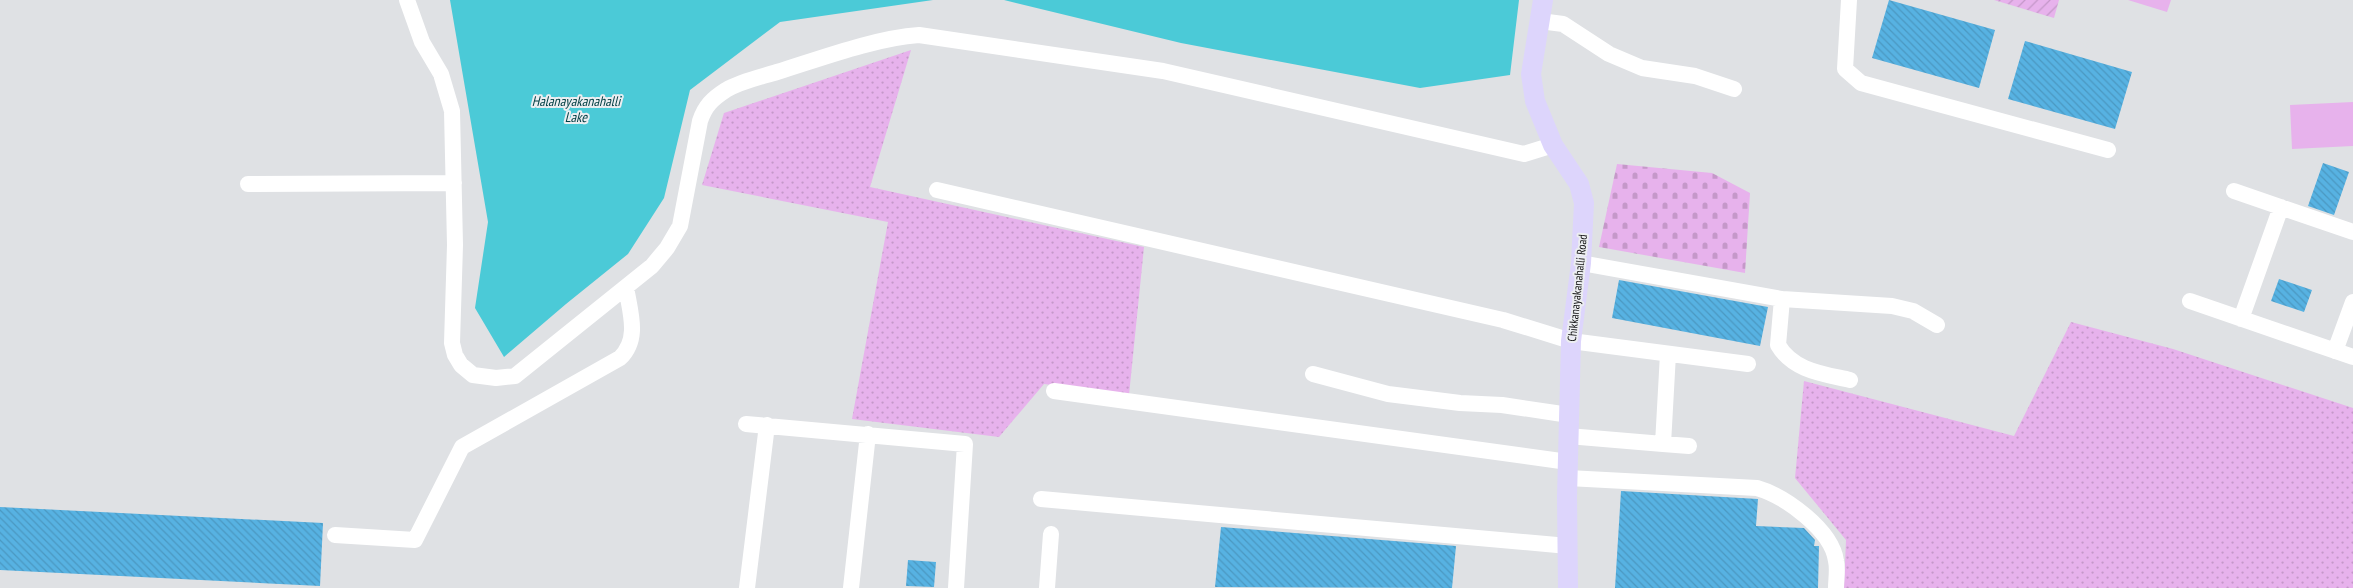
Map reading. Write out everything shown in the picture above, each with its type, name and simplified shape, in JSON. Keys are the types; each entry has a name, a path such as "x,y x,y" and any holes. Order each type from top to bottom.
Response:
{"main road":[{"name":"Chikkanayakanahalli Road","path":"1543,0 1531,74 1535,101 1553,145 1578,184 1584,204 1581,263 1571,341 1568,436 1568,588"}],"street":[{"path":"407,0 422,42 441,74 452,111 455,245 452,343 455,355 461,365 473,375 496,378 515,376 652,266 667,248 680,226 696,137 705,107 727,90 750,81 810,61 910,35 1163,71 1524,154 1553,145"},
{"path":"1849,0 1845,69 1861,83 2108,150"},
{"path":"1540,21 1563,24 1609,54 1642,68 1695,76 1734,89"},
{"path":"248,184 454,183"},
{"path":"937,190 1503,320 1571,341 1748,364"},
{"path":"2234,191 2353,232"},
{"path":"2242,319 2281,207"},
{"path":"1581,263 1782,299 1892,306 1913,311 1937,325"},
{"path":"335,535 415,540 462,447 620,358 625,353 629,347 632,334 626,287"},
{"path":"1782,299 1778,345 1782,351 1807,370 1850,380"},
{"path":"2190,301 2353,357"},
{"path":"2335,351 2353,302"},
{"path":"1663,444 1668,354"},
{"path":"1313,374 1388,394 1460,403 1502,405 1569,415"},
{"path":"1054,390 1568,470 1757,488 1771,492 1785,500 1805,517 1831,545 1836,561 1836,588"},
{"path":"746,424 965,444 956,588"},
{"path":"747,588 767,425"},
{"path":"851,588 868,434"},
{"path":"1568,436 1689,446"},
{"path":"1041,499 1568,546"},
{"path":"1047,588 1051,534"}],"green space":[{"path":"1994,0 2059,0 2054,18"},
{"path":"2128,0 2171,0 2167,12"},
{"path":"911,50 870,187 1144,247 1129,395 1044,384 999,437 852,419 888,222 702,185 724,113"},
{"path":"2353,102 2353,146 2292,149 2290,105"},
{"path":"1617,164 1712,173 1750,193 1745,273 1599,247"},
{"path":"2071,322 2173,349 2353,408 2353,588 1844,588 1846,540 1795,478 1804,381 2014,436"}],"water":[{"name":"Halanayakanahalli Lake","path":"450,0 933,0 780,22 690,90 664,198 628,254 504,357 475,308 488,222"},
{"path":"1004,0 1519,0 1510,75 1420,88 1181,43"}],"building":[{"path":"1889,0 1995,30 1979,88 1872,58"},
{"path":"2025,41 2132,72 2115,129 2008,99"},
{"path":"2323,163 2349,172 2334,215 2308,206"},
{"path":"2279,279 2312,290 2304,312 2271,301"},
{"path":"1619,280 1768,307 1760,346 1612,318"},
{"path":"1621,491 1758,499 1756,526 1804,528 1815,540 1814,546 1819,546 1818,588 1615,588"},
{"path":"0,507 323,523 320,586 0,570"},
{"path":"1221,527 1456,546 1452,588 1215,587"},
{"path":"908,560 936,562 934,587 906,586"}]}
